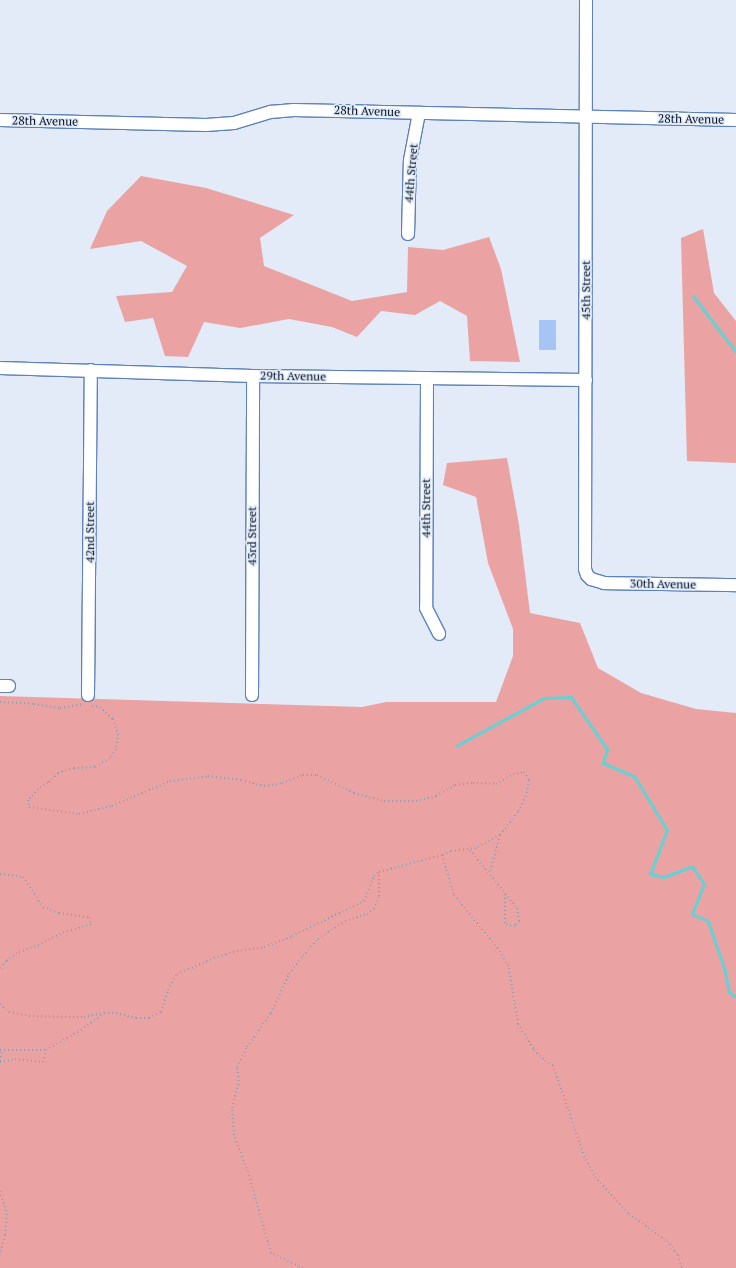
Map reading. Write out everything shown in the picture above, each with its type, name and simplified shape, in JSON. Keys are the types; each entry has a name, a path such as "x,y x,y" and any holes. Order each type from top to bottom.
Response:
{"street":[{"name":"45th Street","path":"586,0 585,558 587,575 591,579"},
{"name":"28th Avenue","path":"0,120 206,125 234,123 270,112 294,110 736,120"},
{"name":"44th Street","path":"408,234 410,160 419,113"},
{"name":"29th Avenue","path":"0,368 252,376 586,380"},
{"name":"42nd Street","path":"88,695 91,370"},
{"name":"43rd Street","path":"252,376 252,696"},
{"name":"44th Street","path":"427,378 426,608 439,634"},
{"name":"30th Avenue","path":"591,579 604,583 736,585"}],"path":[{"path":"0,702 34,704 60,708 82,704 100,707 113,719 118,734 116,749 110,758 95,767 74,768 58,773 48,783 38,789 28,800 29,807 79,814 112,806 170,781 208,776 241,780 264,786 282,783 303,775 317,775 354,793 384,802 416,801 436,796 455,785 473,783 496,784 514,774 524,772 529,780 526,796 518,812 500,835 490,873"},
{"path":"0,1004 9,1012 29,1016 84,1017 104,1013 116,1013 136,1018 149,1018 161,1012 168,990 177,974 214,958 238,951 264,947 292,936 364,901 374,876 379,872 442,855 451,851 470,850 500,835"},
{"path":"470,850 490,873 517,908 519,921 515,926 507,926 505,923 505,893"},
{"path":"442,855 454,895 500,951 509,968 518,1024 534,1050 545,1061 553,1065 584,1156 595,1177 629,1214 667,1241 678,1255 682,1268"},
{"path":"304,1268 271,1253 257,1210 248,1172 234,1136 232,1108 239,1081 237,1068 247,1047 271,1013 289,974 303,956 318,940 345,921 367,914 374,909 378,903 379,896 379,872"},
{"path":"0,874 23,877 43,907 59,913 89,917 91,924 64,932 38,945 17,953 6,961 0,970"},
{"path":"46,1050 43,1062 15,1059 0,1061 1,1050 46,1050 81,1030 104,1013"},
{"path":"0,1191 7,1214 5,1235 0,1254"}],"shaded area":[{"path":"141,176 206,188 294,215 260,238 264,266 352,301 407,292 408,247 443,250 489,237 501,269 520,362 470,361 467,316 440,301 415,315 381,311 357,337 332,327 289,319 240,328 204,322 188,357 165,356 153,318 125,322 116,296 172,292 187,266 141,241 90,249 107,211"},
{"path":"703,229 714,293 736,321 736,463 687,461 681,238"},
{"path":"507,458 519,525 530,613 580,623 598,668 641,693 696,709 736,713 736,1268 0,1268 0,696 362,707 386,702 496,702 513,656 513,629 488,563 476,497 443,485 447,463"}],"building":[{"path":"539,320 556,320 556,350 539,350"}],"waterway":[{"path":"693,296 736,352"},
{"path":"456,746 544,698 571,697 607,749 603,763 634,776 667,830 650,874 664,877 692,866 704,884 692,914 708,921 725,971 729,992 736,997"}]}
